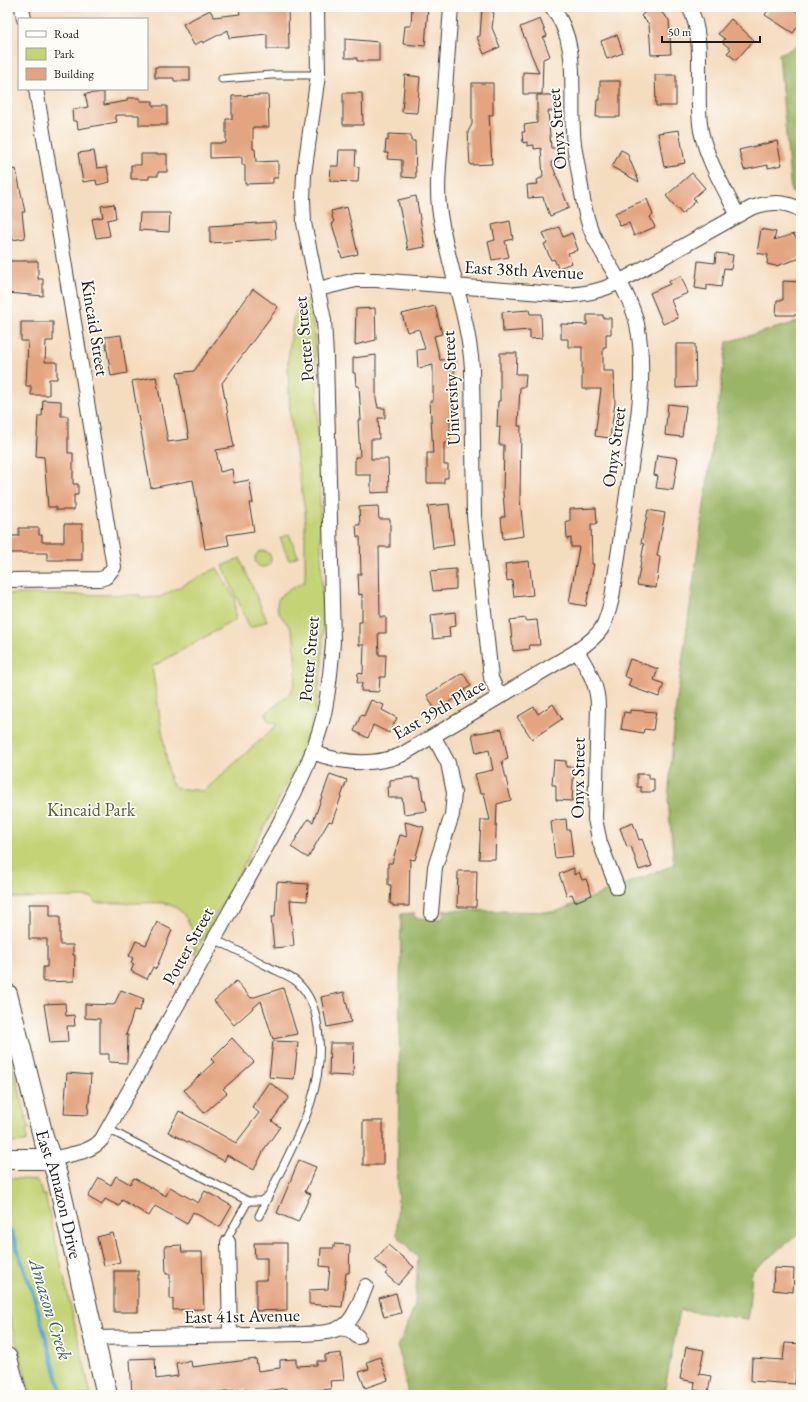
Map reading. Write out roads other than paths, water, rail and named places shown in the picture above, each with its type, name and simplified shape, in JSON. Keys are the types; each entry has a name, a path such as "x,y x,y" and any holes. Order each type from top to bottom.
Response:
{"street":[{"path":"22,7 24,18"},
{"name":"Potter Street","path":"52,1159 93,1147 98,1144 108,1129 279,824 298,786 312,752 322,720 330,680 333,642 326,364 324,320 304,223 303,199 304,174 318,75 317,7"},
{"name":"University Street","path":"451,7 438,175 438,205 442,231 457,286 470,343 472,368 474,516 491,678 499,696"},
{"name":"Onyx Street","path":"552,7 558,15 567,34 572,56 573,132 587,217 594,238 631,305 637,324 640,345 641,368 638,421 608,616 600,632 577,651 587,666 597,689 598,706 595,819 600,843 617,887"},
{"path":"689,7 696,25 698,111 701,131 709,155 737,214"},
{"name":"Kincaid Street","path":"7,580 100,579 111,572 114,560 36,90"},
{"name":"East 38th Avenue","path":"318,289 356,280 569,295 602,291 737,214 770,203 789,204 801,210"},
{"name":"East 39th Place","path":"312,752 341,761 374,762 401,755 434,737 499,696 577,651"},
{"path":"431,913 435,867 452,815 454,793 448,763 434,737"},
{"name":"East Amazon Drive","path":"7,994 44,1140 52,1159 107,1395"},
{"path":"7,1158 52,1159"},
{"path":"228,1242 230,1335"},
{"name":"East 41st Avenue","path":"94,1338 315,1333 339,1328 352,1319 366,1286"},
{"path":"339,1328 350,1330 358,1337"},
{"path":"7,1358 13,1389"}],"lane":[{"path":"222,78 272,75 318,75"},
{"path":"214,939 296,981 308,995 317,1022 320,1056 314,1095 300,1133 258,1216"},
{"path":"108,1129 248,1201 261,1201 269,1195"},
{"path":"228,1242 229,1234 248,1201"}],"waterway":[{"name":"Amazon Creek","path":"11,1231 35,1300 62,1395"}],"park label":[{"name":"Kincaid Park","path":"91,810"}]}
